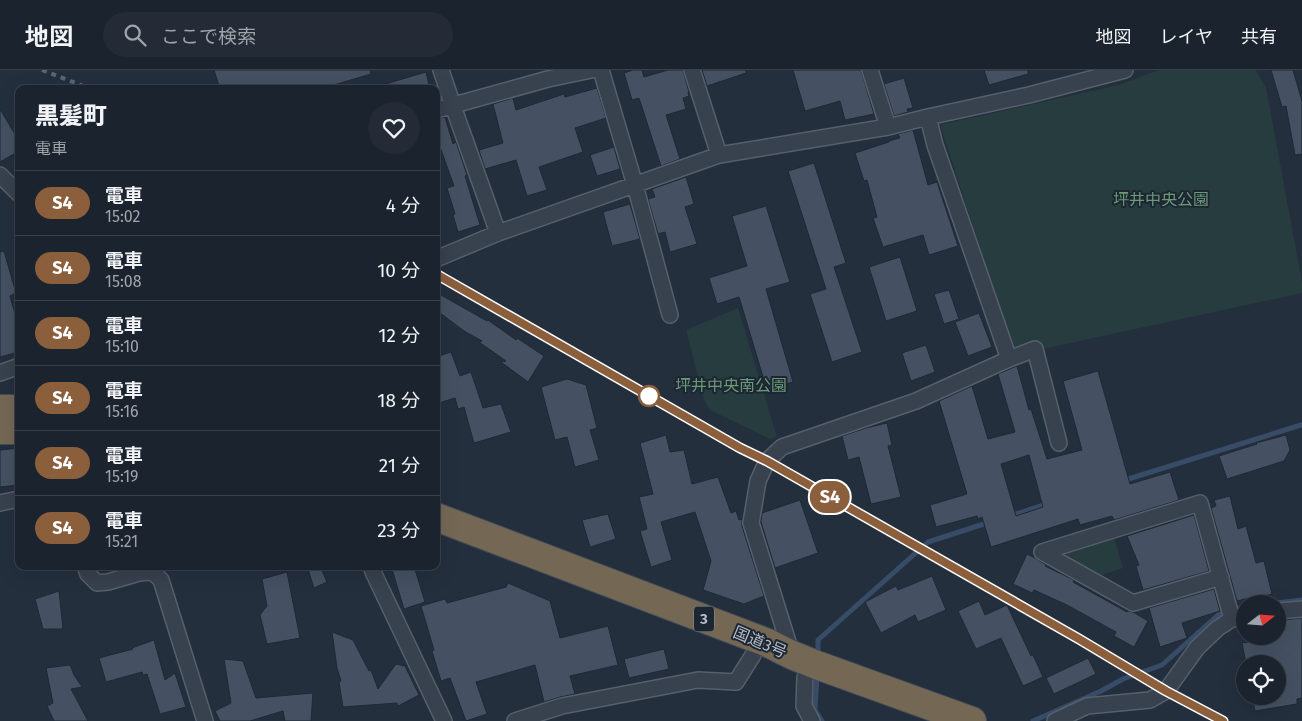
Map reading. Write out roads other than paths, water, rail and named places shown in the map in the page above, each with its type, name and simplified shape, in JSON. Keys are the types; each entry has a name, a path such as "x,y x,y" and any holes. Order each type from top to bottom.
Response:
{"highway":[{"path":"0,409 15,409"},
{"path":"0,430 15,430"},
{"name":"国道3号","path":"440,519 768,644 798,666 919,721"},
{"name":"国道3号","path":"440,538 753,655 798,666 972,721"}],"street":[{"path":"441,70 498,233"},
{"path":"440,109 547,74 591,70"},
{"path":"601,70 635,185 670,315"},
{"path":"692,70 719,155"},
{"path":"870,70 888,127"},
{"path":"440,257 498,233 719,155 888,127 1030,95 1125,70"},
{"path":"928,117 935,145 1009,359"},
{"path":"1,178 15,190"},
{"path":"812,721 804,706 798,666 751,523 758,481 767,461 782,447 916,401 1035,349 1059,442"},
{"path":"0,373 15,367"},
{"path":"0,503 15,500"},
{"path":"1055,721 1087,706 1150,700 1166,691 1197,648 1234,614 1220,577 1200,503 1042,552 1134,603 1220,577"},
{"path":"86,570 96,583 149,572 156,574 161,580 205,721"},
{"path":"372,570 444,721"},
{"path":"1286,610 1302,609"},
{"path":"515,721 562,706 698,680 736,682 753,655"}],"waterway":[{"path":"1122,481 1301,425"},
{"path":"1010,516 1047,504"},
{"path":"818,657 818,640 928,542 990,522"},
{"path":"1286,602 1302,600"},
{"path":"1033,721 1101,691 1123,679 1162,665 1218,615 1236,610"},
{"path":"817,675 815,710 822,721"}],"railway":[{"path":"42,70 81,85"},
{"path":"440,276 1079,639 1166,691 1224,721"}],"train":[{"name":"S4","path":"440,276 1079,639 1166,691 1223,721"}],"park label":[{"name":"坪井中央公園","path":"1161,199"},
{"name":"坪井中央南公園","path":"731,385"}]}
